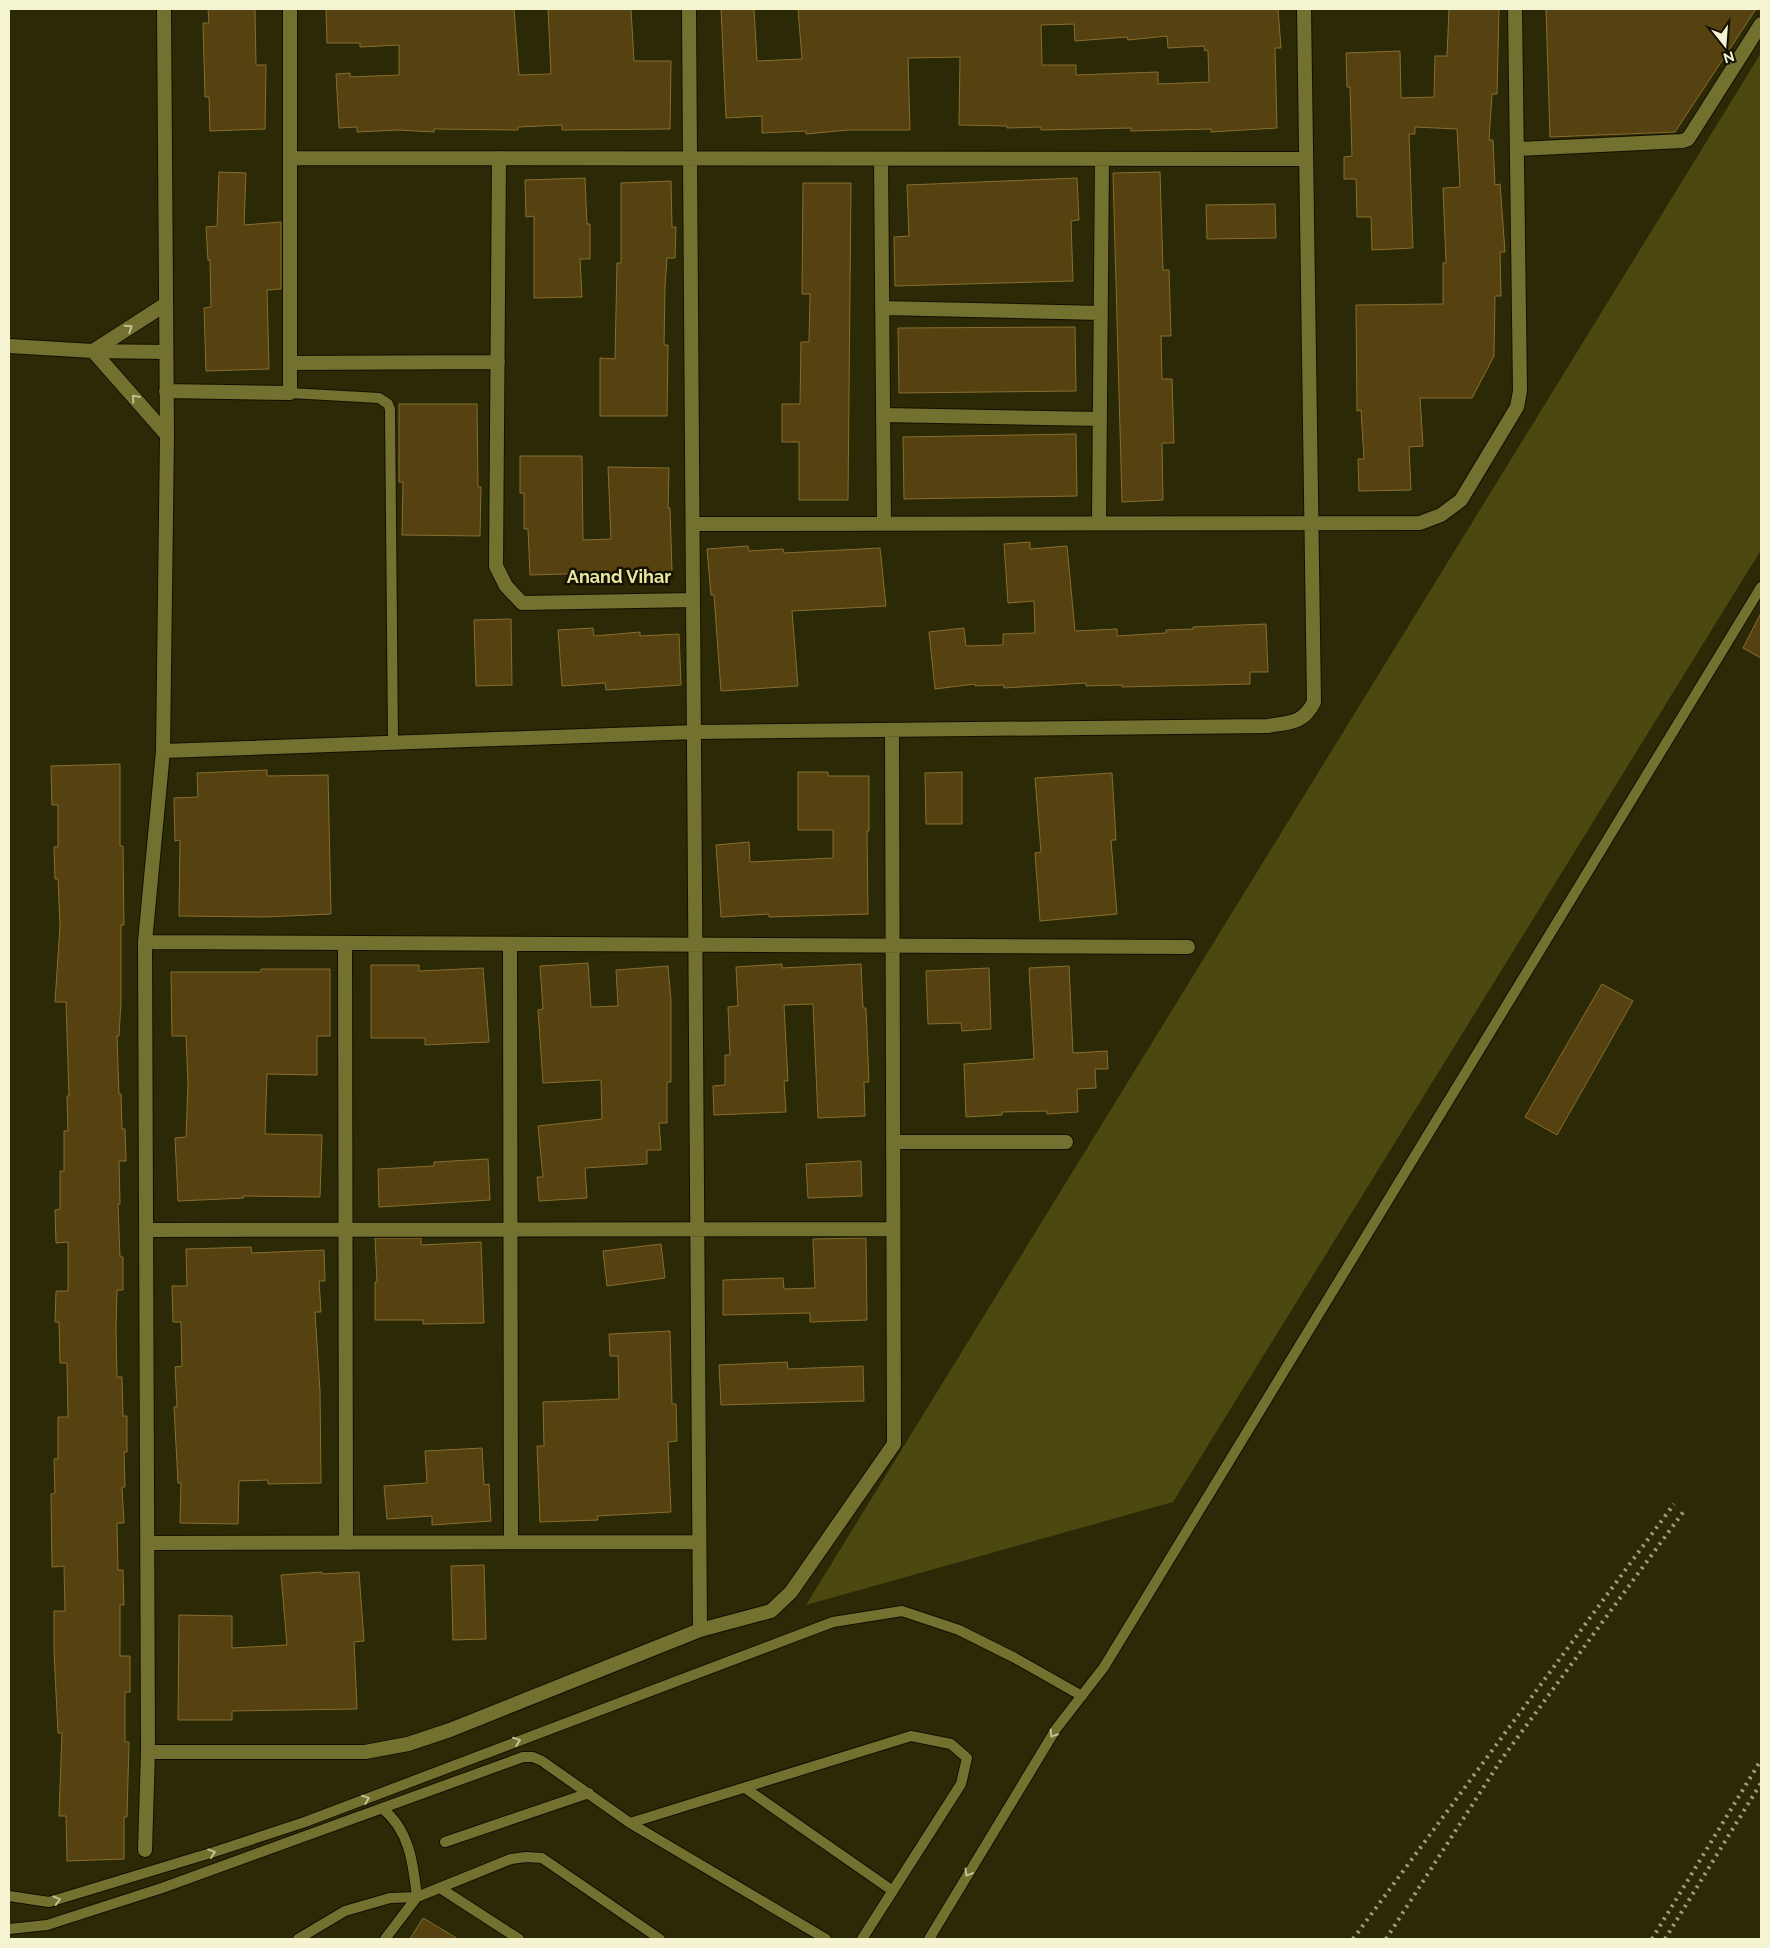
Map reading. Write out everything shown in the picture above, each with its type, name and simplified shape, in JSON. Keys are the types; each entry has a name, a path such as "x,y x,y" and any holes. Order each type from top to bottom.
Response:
{"street":[{"path":"145,1850 148,1752 148,1543 145,942 163,751 167,435 164,9"},
{"path":"166,391 290,393 290,9"},
{"path":"689,9 700,1630"},
{"path":"163,751 393,741 694,732 1268,726 1301,720 1309,713 1314,702 1304,9"},
{"path":"693,524 1420,523 1441,515 1461,500 1517,407 1520,371 1515,9"},
{"path":"1517,149 1682,141 1688,139 1761,24"},
{"path":"290,158 1305,159"},
{"path":"499,158 496,566 506,586 522,603 693,600"},
{"path":"881,158 884,524"},
{"path":"1099,522 1102,159"},
{"path":"93,351 166,304"},
{"path":"882,308 1101,313"},
{"path":"9,346 93,351 166,352"},
{"path":"93,351 167,435"},
{"path":"290,364 498,362"},
{"path":"883,415 1100,418"},
{"path":"148,1752 365,1752 408,1744 450,1730 700,1630 771,1611 783,1602 894,1444 892,730"},
{"path":"145,942 1188,947"},
{"path":"345,943 346,1543"},
{"path":"510,944 511,1542"},
{"path":"893,1142 1066,1142"},
{"path":"147,1230 893,1229"},
{"path":"148,1543 699,1542"}],"lane":[{"path":"290,393 379,398 388,404 390,409 393,741"},
{"path":"929,1939 1056,1729 1104,1667 1761,587"},
{"path":"9,1896 49,1902 305,1822 833,1622 902,1611 959,1630 1082,1696"},
{"path":"630,1823 911,1736 951,1744 967,1758 961,1784 862,1939"},
{"path":"9,1929 46,1925 162,1888 523,1757 533,1757 542,1761 630,1823 826,1939"},
{"path":"745,1788 893,1891"},
{"path":"445,1842 589,1793"},
{"path":"382,1808 397,1823 408,1843 417,1897 385,1939"},
{"path":"298,1939 346,1911 390,1898 417,1897 511,1859 526,1857 542,1858 660,1939"},
{"path":"440,1888 518,1939"}],"shaded area":[{"path":"1761,53 1761,550 1173,1502 806,1605"}],"building":[{"path":"208,9 255,9 256,65 266,65 265,129 210,131 209,97 205,97 203,23 209,23"},
{"path":"326,9 514,9 519,75 551,74 548,9 631,9 634,61 671,61 670,129 562,130 562,125 518,127 518,130 434,129 434,132 398,130 357,132 357,127 339,128 336,74 350,73 350,77 399,75 399,45 360,47 360,43 327,43"},
{"path":"721,9 754,9 757,61 802,59 798,9 1278,9 1281,48 1275,48 1277,128 1211,132 1211,129 1131,131 1131,128 1041,130 1041,127 1007,128 1007,126 959,125 960,57 908,58 910,130 848,130 806,134 806,131 762,133 762,116 726,118","holes":["1074,24 1075,41 1127,37 1128,40 1167,36 1168,48 1204,46 1205,51 1208,50 1209,82 1158,84 1158,72 1076,75 1076,65 1042,65 1041,25"]},
{"path":"1449,9 1499,9 1497,94 1492,94 1489,140 1493,140 1495,185 1500,184 1505,252 1500,252 1501,296 1495,296 1494,356 1472,398 1420,398 1423,446 1409,447 1411,490 1359,491 1358,459 1364,459 1361,410 1357,411 1356,305 1443,304 1443,263 1446,263 1443,188 1460,187 1457,129 1415,127 1415,134 1409,134 1413,248 1372,250 1371,217 1357,217 1356,179 1344,179 1344,157 1352,156 1350,87 1347,87 1346,53 1400,51 1401,98 1434,97 1435,56 1447,56"},
{"path":"1546,9 1756,9 1675,132 1550,137"},
{"path":"219,172 246,173 244,225 281,222 281,289 267,290 269,369 206,371 204,308 211,307 210,260 208,260 206,227 217,226"},
{"path":"1160,172 1163,270 1169,270 1171,336 1161,336 1162,379 1172,379 1174,443 1162,443 1163,500 1122,502 1113,173"},
{"path":"585,178 587,224 590,224 590,259 580,259 582,297 534,298 534,216 526,217 525,180"},
{"path":"1077,178 1079,220 1071,221 1073,281 895,286 894,237 909,236 907,185"},
{"path":"671,181 672,227 676,227 675,258 667,258 665,287 664,345 668,345 667,416 600,416 600,358 615,359 617,263 621,263 621,183"},
{"path":"803,183 851,183 848,500 799,500 799,442 782,442 782,404 800,404 801,342 809,342 810,294 802,294"},
{"path":"1275,204 1276,238 1207,239 1206,205"},
{"path":"1075,327 1076,391 899,393 898,328"},
{"path":"399,404 477,404 478,487 481,487 480,536 402,535 403,482 399,482"},
{"path":"1076,434 1077,496 904,499 903,437"},
{"path":"520,456 582,456 583,540 611,539 608,467 669,468 668,508 670,508 672,571 530,575 528,529 524,529 524,493 520,493"},
{"path":"1030,542 1030,549 1067,546 1075,631 1117,629 1117,636 1166,633 1166,630 1193,629 1193,627 1266,624 1268,672 1250,672 1250,684 1122,687 1122,685 1086,686 1086,683 1004,688 1004,685 975,686 975,684 935,689 929,632 964,628 966,646 1003,645 1003,634 1035,633 1034,601 1008,603 1004,544"},
{"path":"748,546 749,551 783,549 784,553 880,548 886,606 792,611 798,686 721,691 714,595 711,595 707,549"},
{"path":"1761,613 1761,658 1743,648"},
{"path":"511,619 512,685 476,686 474,620"},
{"path":"593,628 594,636 640,632 640,636 679,634 681,685 606,690 605,683 562,686 558,630"},
{"path":"120,764 120,846 123,846 124,925 121,925 121,1002 119,1036 117,1036 119,1094 121,1094 122,1129 125,1129 126,1161 119,1161 120,1204 118,1204 120,1257 123,1257 123,1290 117,1290 116,1330 117,1377 122,1377 123,1416 127,1416 127,1452 124,1452 125,1487 122,1487 124,1523 117,1523 118,1570 123,1570 124,1605 120,1605 120,1656 130,1656 130,1692 125,1692 125,1742 129,1742 127,1817 124,1817 124,1859 67,1861 66,1816 59,1816 62,1733 58,1733 54,1652 54,1611 65,1611 64,1566 52,1567 51,1494 55,1493 54,1459 58,1459 58,1417 68,1417 67,1363 60,1363 59,1322 55,1322 56,1291 68,1291 68,1242 56,1243 55,1210 60,1209 60,1171 64,1171 64,1131 68,1131 67,1096 69,1096 66,1002 55,1002 60,926 58,879 55,879 54,847 58,847 58,805 52,805 51,766"},
{"path":"267,770 267,776 328,775 331,914 265,917 179,916 180,840 175,841 174,798 198,797 197,773"},
{"path":"798,772 828,772 828,776 869,776 869,831 867,831 868,914 769,917 769,914 721,917 716,845 749,842 750,862 833,858 833,830 798,830"},
{"path":"962,772 962,824 926,824 925,773"},
{"path":"1112,773 1116,840 1111,840 1117,914 1040,921 1035,853 1041,852 1035,778"},
{"path":"588,963 591,1007 618,1006 616,970 668,966 671,1001 671,1082 667,1082 667,1123 659,1123 661,1150 647,1150 647,1164 585,1168 587,1198 539,1201 537,1177 543,1177 538,1126 602,1119 601,1080 543,1083 538,1010 543,1009 540,966"},
{"path":"782,964 782,968 861,964 863,1008 866,1008 869,1082 864,1082 865,1116 818,1118 813,1004 784,1005 788,1081 784,1081 786,1112 714,1115 713,1086 725,1085 725,1055 730,1055 728,1007 738,1006 736,967"},
{"path":"371,965 419,965 419,971 483,968 489,1042 425,1045 425,1038 371,1038"},
{"path":"1069,966 1073,1053 1107,1051 1108,1069 1095,1069 1096,1088 1077,1089 1078,1112 1047,1114 1047,1111 1002,1112 1002,1115 966,1117 964,1064 1034,1059 1029,968"},
{"path":"989,968 991,1029 962,1031 961,1023 928,1024 926,971"},
{"path":"261,969 330,969 330,1036 317,1036 317,1075 267,1074 265,1134 322,1135 320,1197 243,1196 244,1198 178,1201 175,1138 186,1137 188,1084 186,1036 172,1036 171,972 261,972"},
{"path":"1602,984 1633,1001 1557,1135 1525,1117"},
{"path":"488,1159 490,1200 379,1207 378,1169 434,1166 434,1162"},
{"path":"861,1161 862,1196 808,1198 806,1164"},
{"path":"375,1238 421,1238 421,1245 481,1242 484,1323 423,1324 423,1320 375,1320 375,1282 377,1282"},
{"path":"866,1238 867,1320 810,1322 810,1313 723,1315 723,1280 783,1278 784,1289 815,1288 813,1239"},
{"path":"661,1244 665,1278 607,1286 603,1251"},
{"path":"251,1247 252,1253 324,1250 325,1281 319,1281 321,1312 315,1312 320,1391 321,1483 268,1484 268,1480 239,1481 238,1524 180,1523 181,1483 178,1483 174,1407 177,1407 175,1367 182,1366 181,1322 173,1322 172,1286 187,1286 186,1249"},
{"path":"670,1331 672,1404 676,1404 677,1441 668,1442 671,1512 597,1516 598,1520 540,1522 537,1446 544,1446 543,1402 619,1399 618,1356 610,1356 609,1334"},
{"path":"787,1362 788,1369 863,1366 864,1401 721,1405 719,1365"},
{"path":"482,1448 484,1485 489,1484 491,1521 432,1525 432,1516 387,1519 384,1486 427,1483 425,1451"},
{"path":"484,1565 486,1639 453,1640 451,1566"},
{"path":"322,1572 322,1574 359,1572 364,1641 354,1642 357,1709 232,1711 232,1720 178,1720 179,1615 232,1616 232,1648 287,1645 281,1575"},
{"path":"423,1918 458,1939 410,1939"}],"railway":[{"path":"1353,1939 1674,1504"},
{"path":"1386,1939 1501,1760 1684,1511"},
{"path":"1652,1939 1761,1760"},
{"path":"1665,1939 1761,1783"}],"district":[{"name":"Anand Vihar","path":"619,577"}]}
